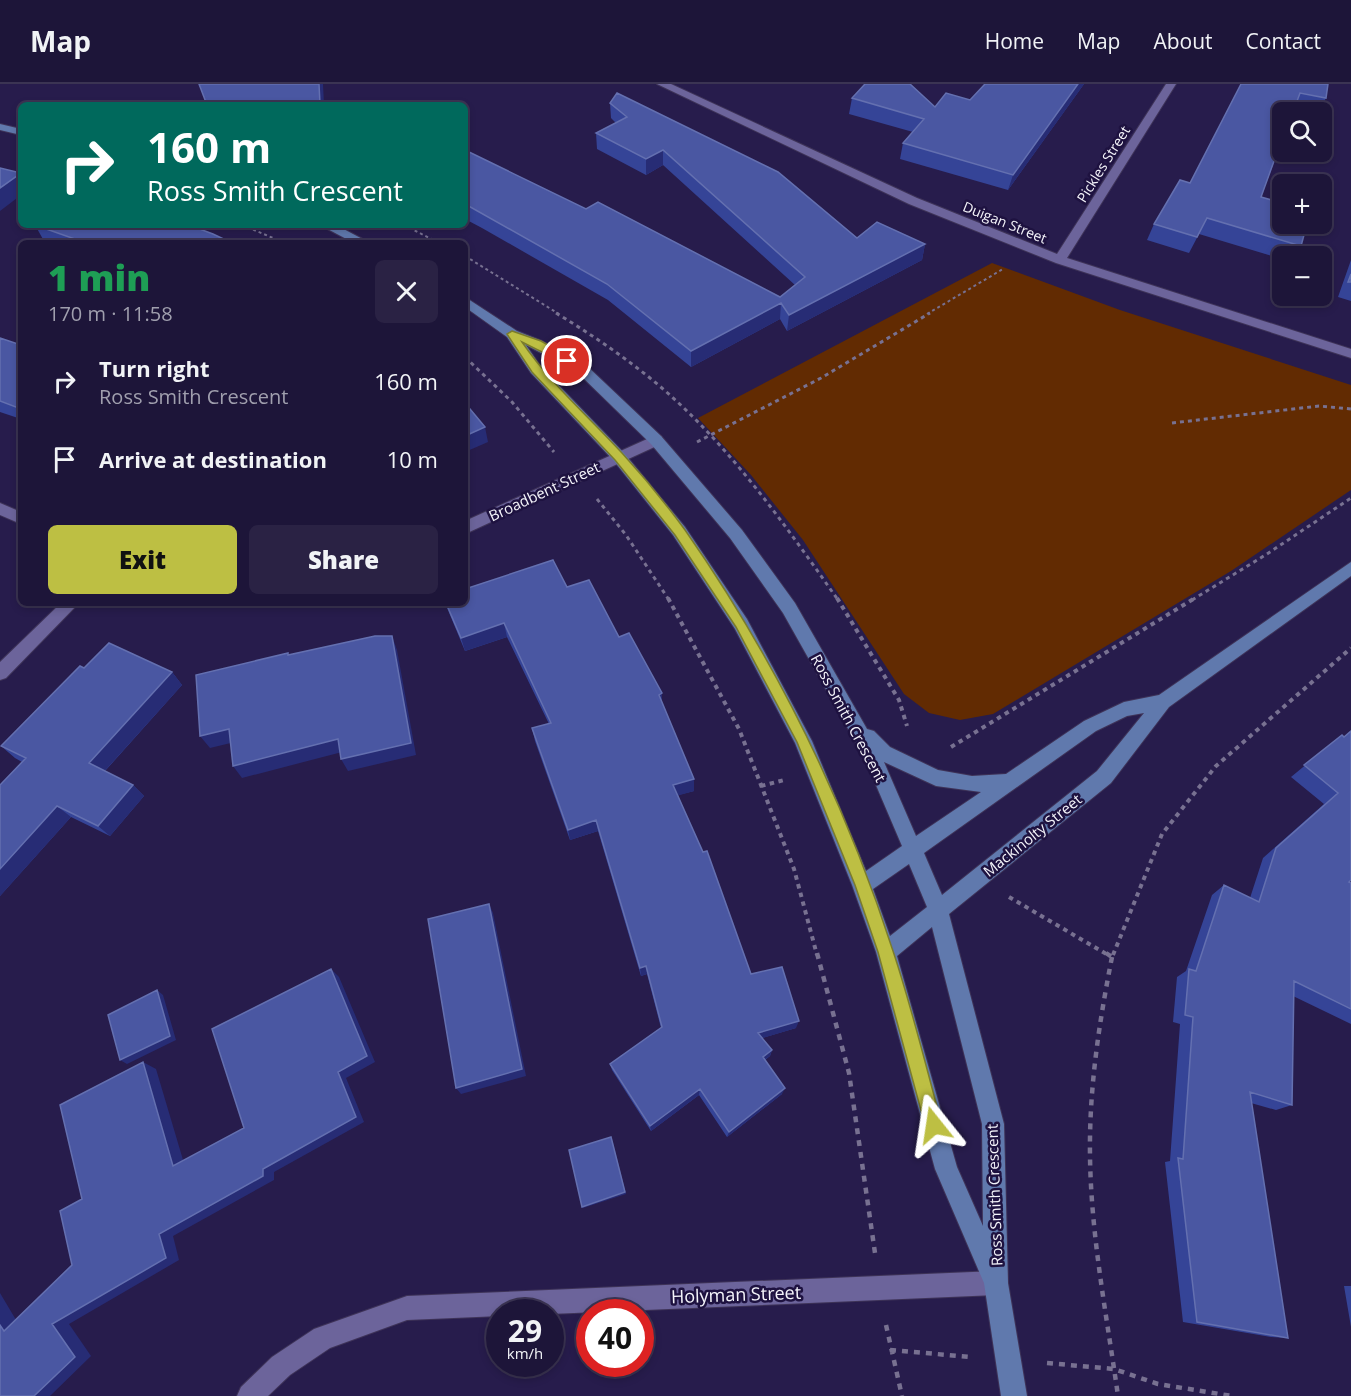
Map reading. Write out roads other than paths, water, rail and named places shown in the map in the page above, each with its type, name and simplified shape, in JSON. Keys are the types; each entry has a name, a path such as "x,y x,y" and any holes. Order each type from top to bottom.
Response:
{"street":[{"name":"Duigan Street","path":"662,84 913,201 1060,260 1351,354"},
{"name":"Pickles Street","path":"1060,260 1171,84"},
{"path":"0,127 18,131"},
{"path":"332,228 358,240"},
{"name":"Ross Smith Crescent","path":"468,303 512,334 537,344 582,369 656,440 736,534 789,608 872,754 938,910 993,1124 996,1283 1014,1396"},
{"name":"Ross Smith Crescent","path":"512,334 536,370 619,457 679,531 741,624 803,741 862,885 886,952 946,1169 996,1283"},
{"name":"Broadbent Street","path":"468,527 656,440"},
{"path":"0,509 18,517"},
{"name":"Mackinolty Street","path":"886,952 1104,777 1163,702 1351,568"},
{"path":"0,673 67,606"},
{"name":"Mackinolty Street","path":"862,885 1090,726 1124,709 1163,702"},
{"path":"853,719 884,753 936,778 972,784 1009,782"},
{"name":"Holyman Street","path":"250,1396 280,1366 323,1338 407,1308 996,1283"}]}
